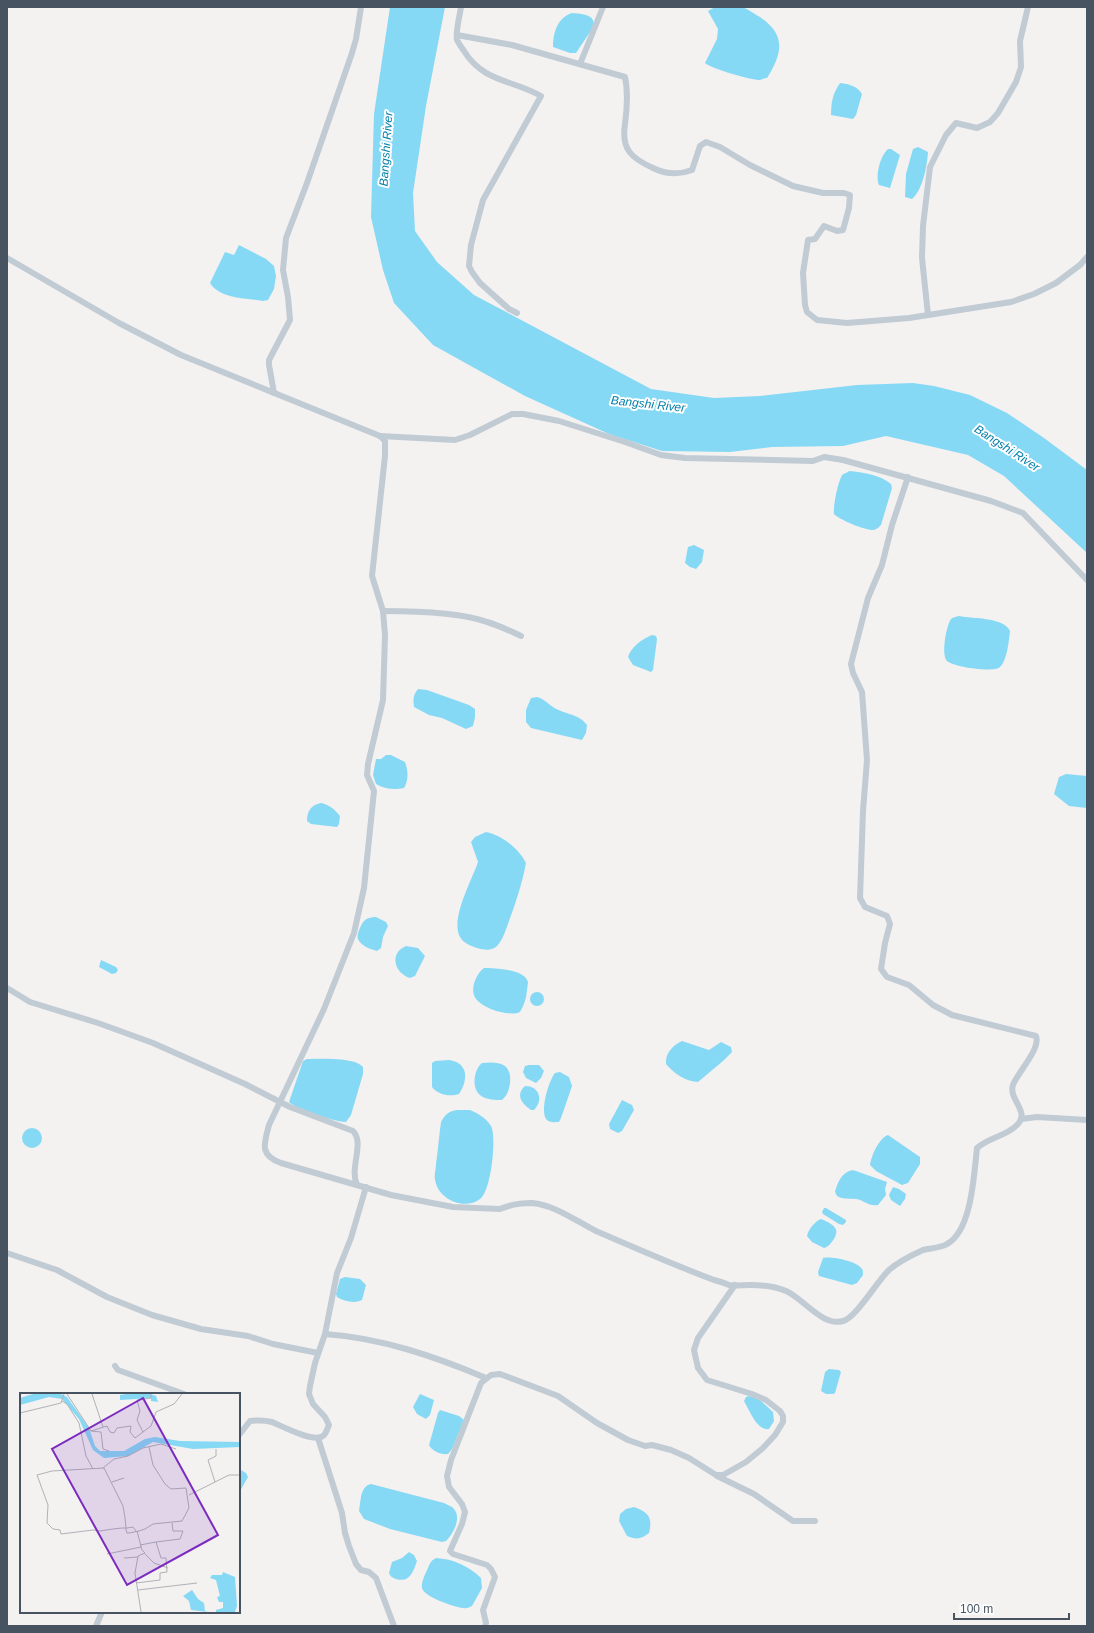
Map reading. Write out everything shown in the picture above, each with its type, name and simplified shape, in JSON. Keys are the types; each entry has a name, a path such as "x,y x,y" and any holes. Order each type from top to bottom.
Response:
{"street":[{"path":"274,393 269,365 270,360 290,320 288,297 283,270 286,238 307,184 352,53 361,7"},
{"path":"461,7 457,39 468,57 479,69 492,77 533,91 541,96 514,147 483,200 471,245 469,266 472,272 480,283 509,309 517,313"},
{"path":"580,64 603,7"},
{"path":"928,315 922,258 923,226 930,167 946,135 956,123 977,128 990,122 1003,105 1016,82 1021,67 1020,41 1028,7"},
{"path":"457,35 512,45 625,77 627,86 625,123 623,130 624,143 636,159 668,173 684,173 692,170 700,146 706,142 720,147 750,165 793,186 823,193 844,193 850,195 849,208 843,230 836,230 824,226 814,239 808,240 803,273 804,305 807,312 817,320 847,323 909,318 1011,302 1034,294 1056,283 1080,265 1087,257"},
{"path":"7,258 119,323 193,361 380,436 455,440 470,435 512,414 523,414 559,421 660,455 685,458 812,461 824,457 843,460 991,501 1023,513 1087,580"},
{"path":"380,436 385,441 386,448 372,576 383,611 385,635 383,700 368,764 368,774 374,791 364,888 354,932 324,1009 269,1125 264,1144 266,1154 272,1160 281,1163 392,1195 452,1207 500,1210 512,1205 532,1203 543,1206 556,1210 595,1230 695,1273 730,1285 762,1285 785,1291 799,1298 811,1309 828,1320 844,1321 857,1310 889,1270 923,1251 947,1244 958,1235 964,1222 972,1193 977,1148 984,1142 992,1140 1018,1125 1021,1119 1020,1107 1014,1098 1012,1088 1037,1040 1036,1036 952,1015 933,1006 909,985 887,977 881,969 890,924 887,916 865,908 860,898 863,811 867,760 862,692 853,673 851,664 868,598 882,565 892,525 908,477"},
{"path":"383,611 447,614 486,621 521,636"},
{"path":"7,988 30,1002 98,1023 159,1045 245,1084 280,1102 354,1130 358,1138 354,1176 357,1185"},
{"path":"1021,1119 1037,1117 1087,1120"},
{"path":"240,1432 250,1421 259,1420 271,1422 306,1436 318,1438 323,1437 329,1425 325,1417 313,1404 309,1394 337,1273 351,1238 366,1187"},
{"path":"7,1253 57,1270 107,1297 152,1315 201,1329 248,1336 273,1344 318,1353"},
{"path":"716,1475 723,1475 746,1462 775,1435 783,1422 783,1416 780,1411 766,1400 708,1380 698,1368 694,1350 698,1338 735,1285"},
{"path":"324,1334 354,1336 409,1349 486,1378"},
{"path":"115,1366 118,1370 181,1393"},
{"path":"485,1626 486,1623 483,1610 495,1577 487,1565 453,1554 450,1551 462,1524 465,1512 462,1504 449,1487 448,1476 451,1460 478,1388 491,1374 500,1374 558,1396 597,1423 628,1440 645,1446 652,1445 671,1450 689,1458 716,1475 754,1494 793,1521 815,1521"},
{"path":"318,1438 342,1513 345,1533 351,1552 356,1564 361,1570 369,1572 376,1578 394,1626"},
{"path":"96,1626 102,1613"}],"water":[{"name":"Bangshi River","path":"390,7 445,7 426,106 413,193 415,231 437,262 474,295 651,389 714,398 760,396 857,385 913,383 934,386 970,395 1007,413 1087,470 1087,553 1004,476 968,455 886,436 843,446 772,447 730,452 662,451 609,434 525,396 433,345 394,303 383,270 371,217 374,114"},
{"path":"715,7 741,7 760,17 775,31 779,45 778,53 776,61 767,78 760,80 749,78 723,71 705,63 717,39 718,29 708,11"},
{"path":"572,13 587,15 594,22 594,26 576,53 570,53 553,47 555,31 559,22 567,15"},
{"path":"840,83 847,84 858,89 862,94 856,115 853,119 831,115 833,98"},
{"path":"918,147 928,152 922,183 916,195 912,199 905,197 906,174 913,149"},
{"path":"888,149 891,149 900,155 890,188 879,185 878,181 878,172 881,161"},
{"path":"239,245 266,259 274,266 276,276 274,289 268,300 263,301 227,295 214,288 210,283 225,252 234,255"},
{"path":"849,471 877,476 891,484 892,488 881,525 875,530 858,527 834,514 839,482 843,474"},
{"path":"694,545 704,550 702,562 696,569 685,563 688,547"},
{"path":"959,616 988,619 1007,626 1010,631 1008,645 1006,655 1000,667 996,669 982,669 957,665 947,661 945,658 944,647 947,628 951,619"},
{"path":"652,635 656,636 657,639 653,670 651,672 633,665 628,657 629,653 637,644"},
{"path":"418,689 427,690 469,705 475,709 473,726 466,729 442,718 429,715 414,707 414,697"},
{"path":"537,697 558,710 580,718 587,725 586,733 582,740 531,728 526,722 526,710 531,698"},
{"path":"386,755 391,755 405,762 408,775 404,788 390,789 376,784 373,775 376,759 381,759"},
{"path":"1066,774 1087,776 1087,808 1069,806 1054,794 1059,777"},
{"path":"321,803 332,808 340,816 337,827 311,824 307,821 310,809"},
{"path":"486,832 504,839 519,853 526,863 519,893 501,941 493,949 488,950 477,948 465,943 460,937 458,929 460,910 478,862 471,842 475,837"},
{"path":"376,917 386,922 388,926 383,937 381,948 377,951 363,945 359,941 358,937 359,930 364,921 369,918"},
{"path":"406,946 418,948 425,956 415,976 410,978 400,972 396,963 397,953"},
{"path":"101,960 116,967 118,970 116,973 112,974 99,967"},
{"path":"484,968 509,970 521,974 526,978 528,982 527,994 520,1012 503,1013 485,1006 476,999 473,991 474,982 478,974"},
{"path":"537,992 542,994 544,999 542,1004 537,1006 532,1004 530,999 532,994"},
{"path":"682,1041 709,1050 721,1042 731,1047 732,1052 698,1082 694,1082 672,1071 666,1064 667,1056 670,1050"},
{"path":"307,1059 345,1060 359,1064 363,1067 363,1074 351,1115 346,1122 316,1115 289,1102 303,1061"},
{"path":"449,1060 460,1065 465,1073 462,1089 459,1094 456,1095 441,1094 432,1087 432,1063 435,1061"},
{"path":"494,1062 507,1067 510,1076 510,1083 507,1094 502,1100 485,1098 477,1092 475,1088 475,1074 482,1063"},
{"path":"539,1065 544,1071 541,1078 536,1083 526,1078 523,1072 525,1066"},
{"path":"560,1072 569,1077 572,1086 559,1122 551,1122 547,1120 545,1116 544,1103 555,1073"},
{"path":"525,1086 534,1088 537,1091 539,1102 534,1110 528,1108 521,1099 520,1093"},
{"path":"622,1100 632,1105 634,1110 622,1131 618,1133 610,1129 609,1124"},
{"path":"470,1110 482,1116 491,1126 493,1132 493,1152 490,1176 484,1194 480,1199 466,1204 452,1201 446,1197 437,1186 435,1177 441,1122 450,1112"},
{"path":"32,1128 39,1131 42,1138 39,1145 32,1148 25,1145 22,1138 25,1131"},
{"path":"888,1135 920,1157 920,1164 908,1183 902,1185 876,1171 870,1165 876,1148"},
{"path":"853,1170 887,1182 885,1189 886,1195 878,1205 872,1205 859,1200 837,1196 835,1192 841,1178 849,1171"},
{"path":"893,1187 906,1194 905,1199 900,1206 891,1200 889,1195"},
{"path":"824,1208 846,1220 846,1222 843,1225 839,1224 823,1214 822,1212"},
{"path":"821,1219 831,1224 836,1230 834,1240 824,1248 812,1242 807,1236 812,1226"},
{"path":"823,1258 838,1258 850,1261 862,1269 863,1275 857,1283 852,1285 819,1276 818,1272"},
{"path":"345,1277 360,1279 366,1285 362,1300 349,1302 337,1297 336,1294 340,1279"},
{"path":"829,1369 839,1370 841,1372 835,1393 833,1394 826,1394 821,1391 825,1372"},
{"path":"420,1394 434,1400 430,1415 426,1419 417,1414 413,1407"},
{"path":"749,1396 759,1399 773,1412 774,1421 769,1429 765,1429 757,1424 751,1415 744,1401 746,1397"},
{"path":"440,1410 459,1416 464,1420 452,1449 448,1454 437,1452 429,1445"},
{"path":"240,1470 246,1473 248,1477 240,1491"},
{"path":"371,1484 444,1503 454,1509 457,1517 456,1526 446,1541 442,1542 390,1529 364,1519 359,1511 361,1499 363,1491 367,1485"},
{"path":"634,1507 646,1513 650,1519 649,1533 644,1537 633,1538 627,1536 619,1521 620,1514 626,1509"},
{"path":"409,1552 414,1555 417,1561 410,1576 401,1580 392,1577 389,1573 392,1562 402,1558"},
{"path":"436,1558 449,1560 460,1564 481,1578 482,1588 472,1606 464,1608 453,1606 433,1598 424,1591 422,1588 423,1579 430,1563"}]}
